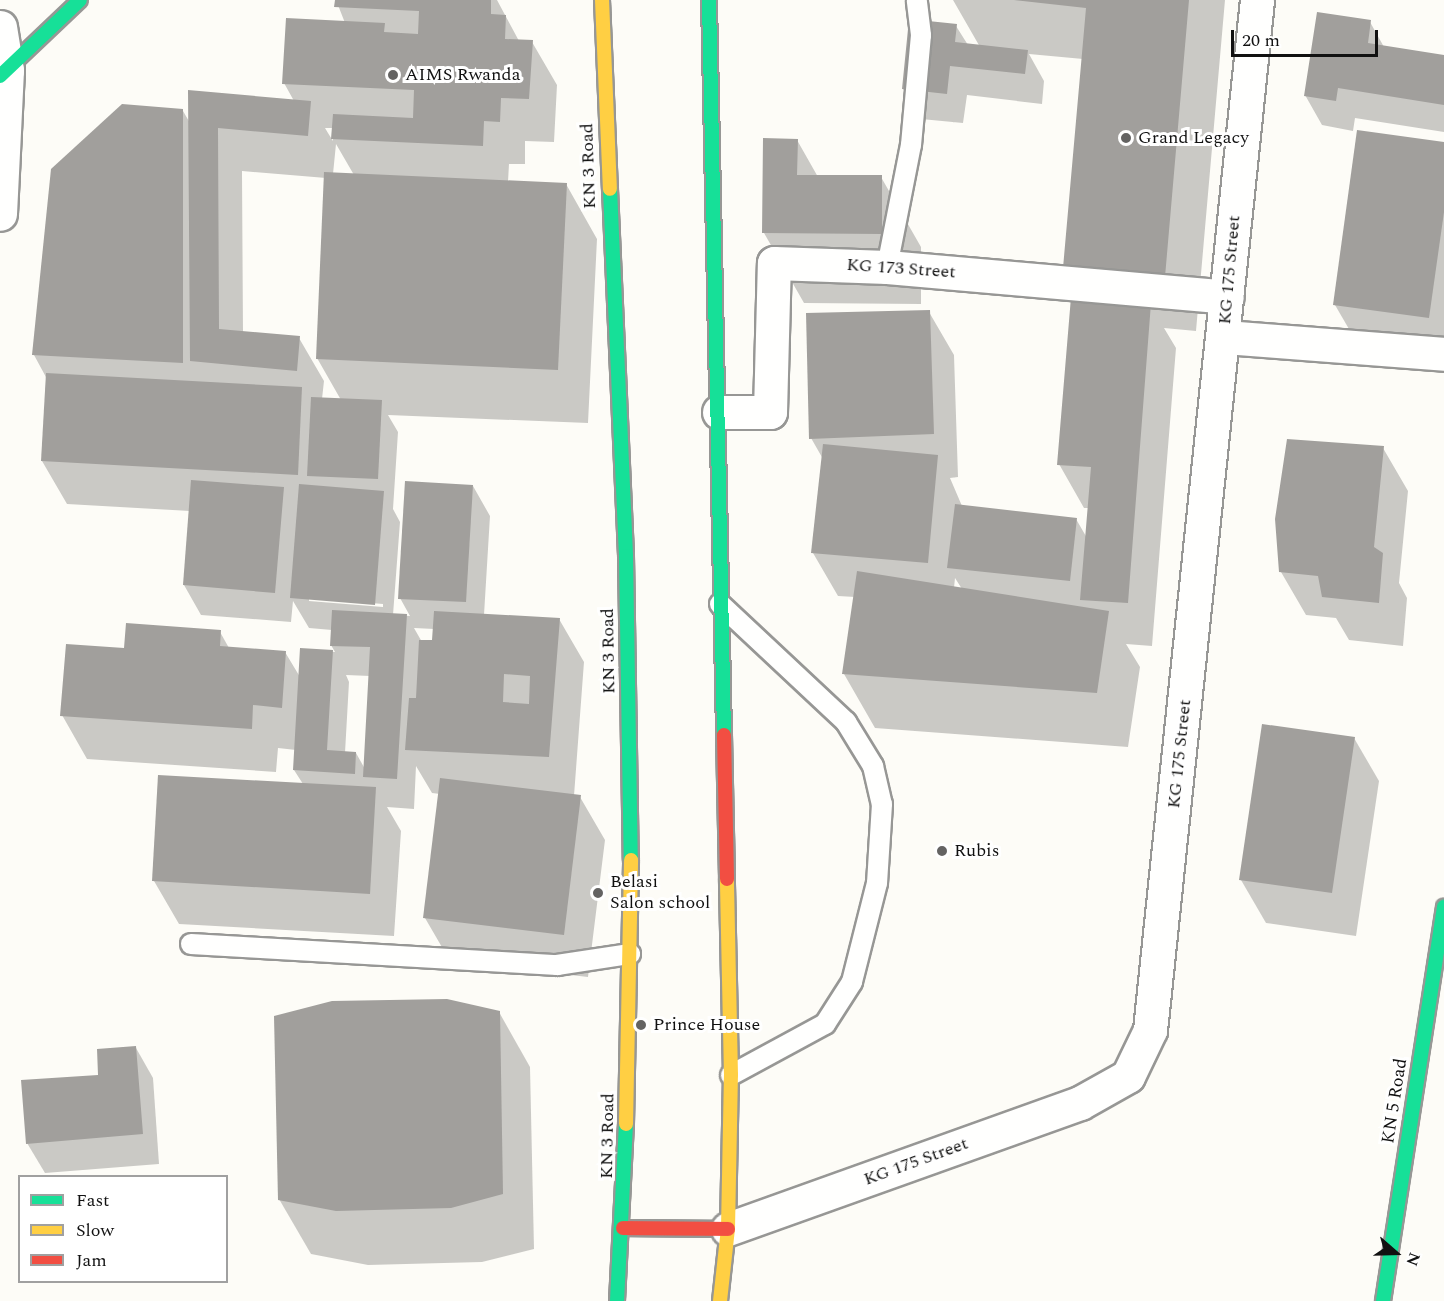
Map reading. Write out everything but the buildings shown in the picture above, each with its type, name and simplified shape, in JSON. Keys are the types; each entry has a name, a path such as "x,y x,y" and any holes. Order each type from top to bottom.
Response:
{"main road":[{"path":"4,73 80,0"},
{"name":"KN 3 Road","path":"602,0 626,556 630,954 623,1228 617,1301"},
{"path":"709,0 731,1075 728,1228 720,1301"},
{"name":"KN 5 Road","path":"1383,1301 1444,907"},
{"path":"623,1228 728,1228"}],"street":[{"name":"KG 175 Street","path":"728,1228 1080,1103 1128,1076 1150,1030 1224,337 1257,0"},
{"path":"0,27 4,73 0,214"},
{"name":"KG 173 Street","path":"719,412 770,412 774,263 887,267 1227,297"},
{"path":"1224,337 1444,354"}],"lane":[{"path":"887,267 911,146 921,35 917,0"},
{"path":"720,604 846,722 873,766 882,804 877,883 852,982 825,1024 731,1075"},
{"path":"191,944 557,965 630,954"}],"traffic: fast":[{"path":"0,76 80,0"},
{"path":"709,0 724,735"},
{"path":"610,189 626,556 631,860"},
{"path":"1383,1301 1444,907"},
{"path":"617,1301 626,1124"}],"traffic: slow":[{"path":"602,0 610,189"},
{"path":"626,1124 631,860"},
{"path":"720,1301 728,1229 731,1075 727,879"}],"traffic: jam":[{"path":"724,735 727,879"},
{"path":"623,1228 728,1229"}],"place":[{"name":"AIMS Rwanda","path":"393,75"},
{"name":"Grand Legacy","path":"1126,138"},
{"name":"Rubis","path":"942,851"},
{"name":"Belasi Salon school","path":"598,893"},
{"name":"Prince House","path":"641,1025"}]}
